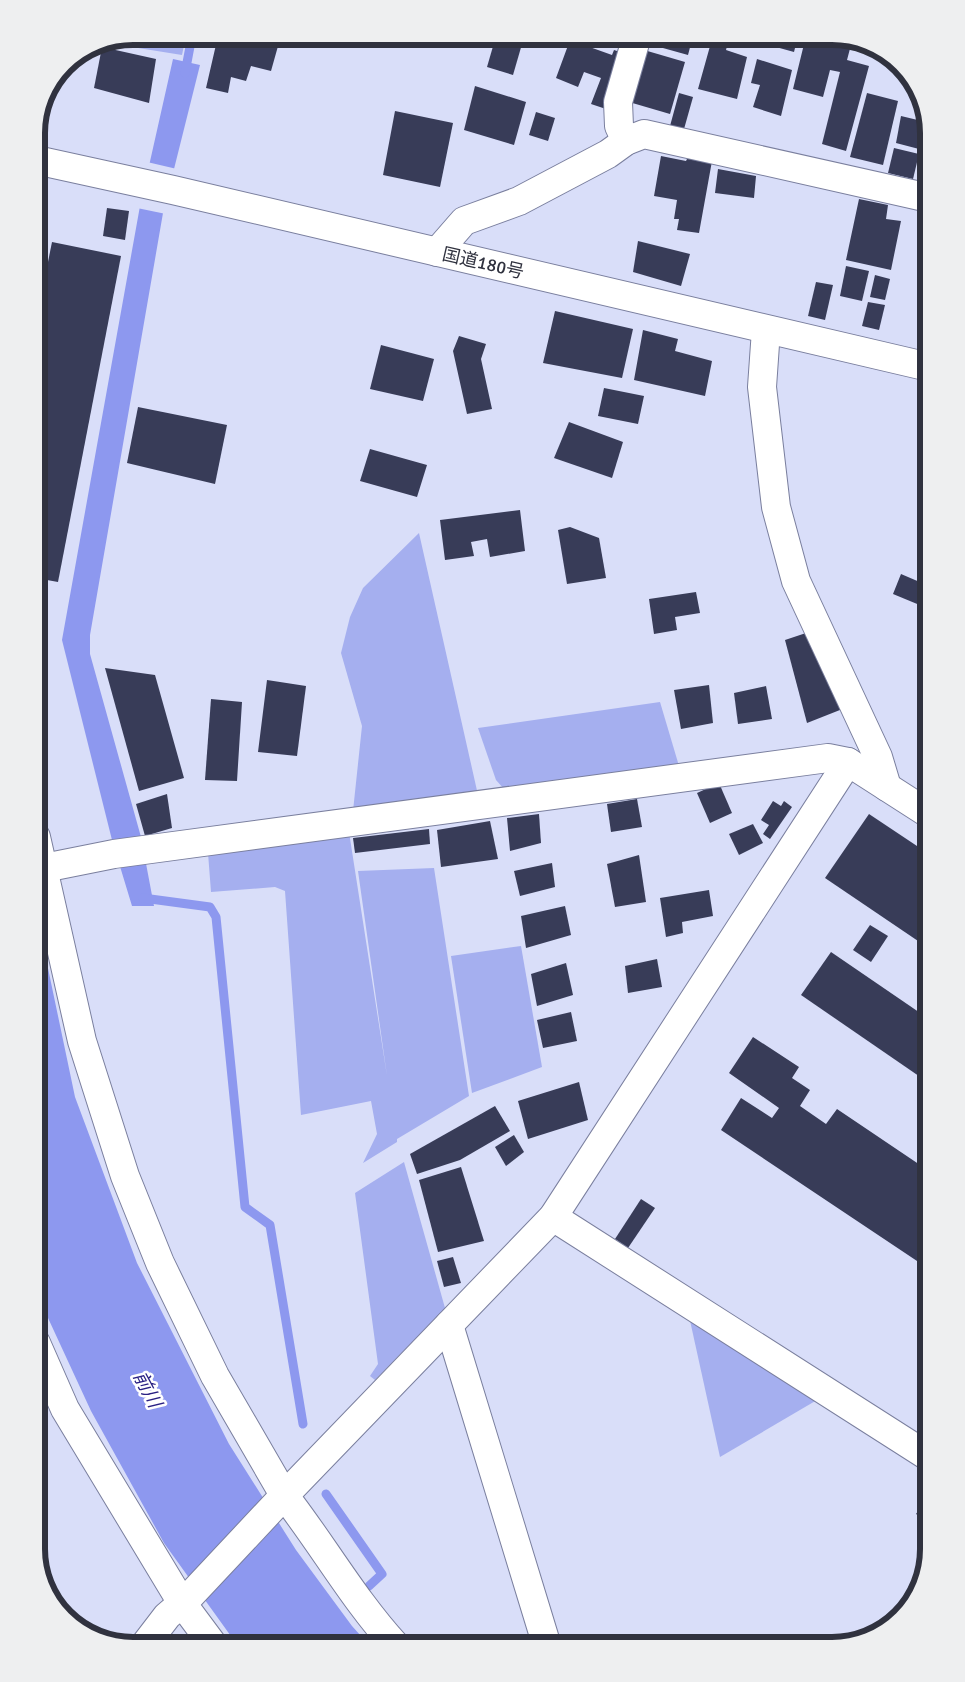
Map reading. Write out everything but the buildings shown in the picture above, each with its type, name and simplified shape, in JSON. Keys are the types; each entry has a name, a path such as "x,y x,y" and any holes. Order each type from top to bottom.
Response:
{"main road":[{"path":"626,140 619,126 618,102 634,45"},
{"path":"437,252 464,221 518,201 608,154 626,140 644,134 920,196"},
{"name":"国道180号","path":"45,162 173,190 920,365"},
{"path":"766,330 762,387 776,507 796,581 878,757 887,787"},
{"path":"45,869 152,848 828,758 848,762 920,808"},
{"path":"151,1637 167,1616 186,1600 281,1498 553,1217 848,762"},
{"path":"45,890 82,1041 125,1176 160,1263 215,1376 281,1498 298,1513 349,1589 389,1637"},
{"path":"553,1217 920,1451"},
{"path":"449,1325 544,1637"},
{"path":"45,1363 65,1409 209,1637"}],"shaded area":[{"path":"132,45 184,45 182,55 132,47"},
{"path":"419,533 478,795 353,811 362,726 341,653 350,617 363,588"},
{"path":"660,702 679,766 504,789 496,780 478,728"},
{"path":"349,832 387,1076 358,871 434,868 469,1096 397,1139 397,1142 363,1163 377,1134 371,1101 301,1115 285,891 275,887 211,892 208,853"},
{"path":"521,946 542,1067 472,1093 451,956"},
{"path":"404,1162 445,1308 375,1380 370,1376 378,1364 355,1193"},
{"path":"689,1316 817,1400 720,1457"}],"water":[{"path":"173,59 200,65 163,213 90,635 90,654 141,837 154,906 132,906 112,840 62,640 140,206"},
{"name":"前川","path":"45,954 75,1097 137,1263 229,1444 296,1550 362,1637 232,1637 164,1543 91,1411 45,1311"}],"pier":[{"path":"147,162 177,169 166,214 137,208"}],"waterway":[{"path":"185,73 190,45"},
{"path":"143,898 210,907 216,917 245,1207 270,1225 303,1424"},
{"path":"326,1494 382,1574 369,1586"}]}
